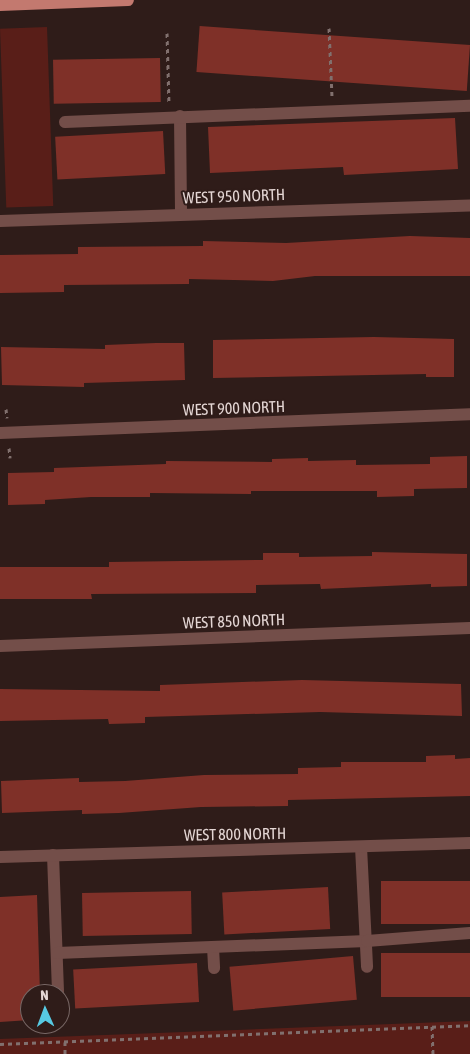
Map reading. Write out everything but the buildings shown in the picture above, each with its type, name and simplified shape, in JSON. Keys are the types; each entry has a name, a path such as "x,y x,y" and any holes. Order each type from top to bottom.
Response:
{"main road":[{"path":"0,5 128,0"}],"street":[{"path":"65,122 470,106"},
{"path":"180,116 181,213"},
{"name":"WEST 950 NORTH","path":"0,221 181,213 470,205"},
{"name":"WEST 900 NORTH","path":"0,433 470,414"},
{"name":"WEST 850 NORTH","path":"0,646 470,628"},
{"name":"WEST 800 NORTH","path":"0,857 470,843"},
{"path":"361,847 367,967"},
{"path":"53,855 58,984"},
{"path":"57,953 367,941 470,933"},
{"path":"213,947 214,968"}],"path":[{"path":"330,28 332,99"},
{"path":"167,33 169,104"},
{"path":"6,408 6,418"},
{"path":"9,448 10,458"},
{"path":"0,1044 470,1025"},
{"path":"432,1026 433,1054"},
{"path":"65,1042 65,1054"}],"shaded area":[{"path":"47,27 53,206 6,208 0,29"},
{"path":"470,1021 470,1054 0,1054 0,1039"}]}
